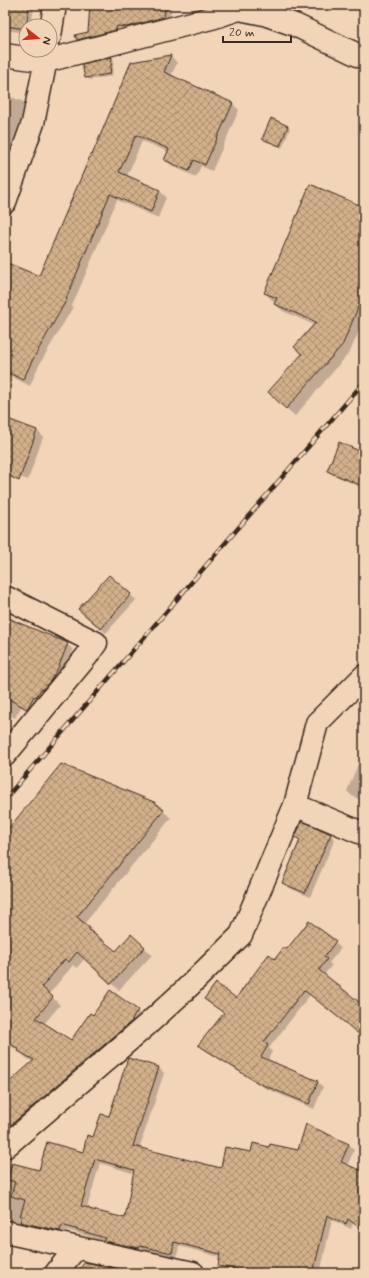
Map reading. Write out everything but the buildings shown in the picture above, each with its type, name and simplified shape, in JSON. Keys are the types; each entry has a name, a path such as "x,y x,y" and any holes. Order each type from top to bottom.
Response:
{"street":[{"path":"53,18 55,5"},
{"path":"58,53 217,11 239,10 264,14 295,26 364,58"},
{"path":"5,55 18,55"},
{"path":"5,202 33,123 47,58"},
{"path":"5,597 96,642 81,663 5,755"},
{"path":"5,1147 185,990 241,935 295,805 317,723 364,676"},
{"path":"295,805 364,834"},
{"path":"5,1232 193,1273"},
{"path":"56,1273 76,1248"}],"railway":[{"path":"5,799 364,382"}]}
